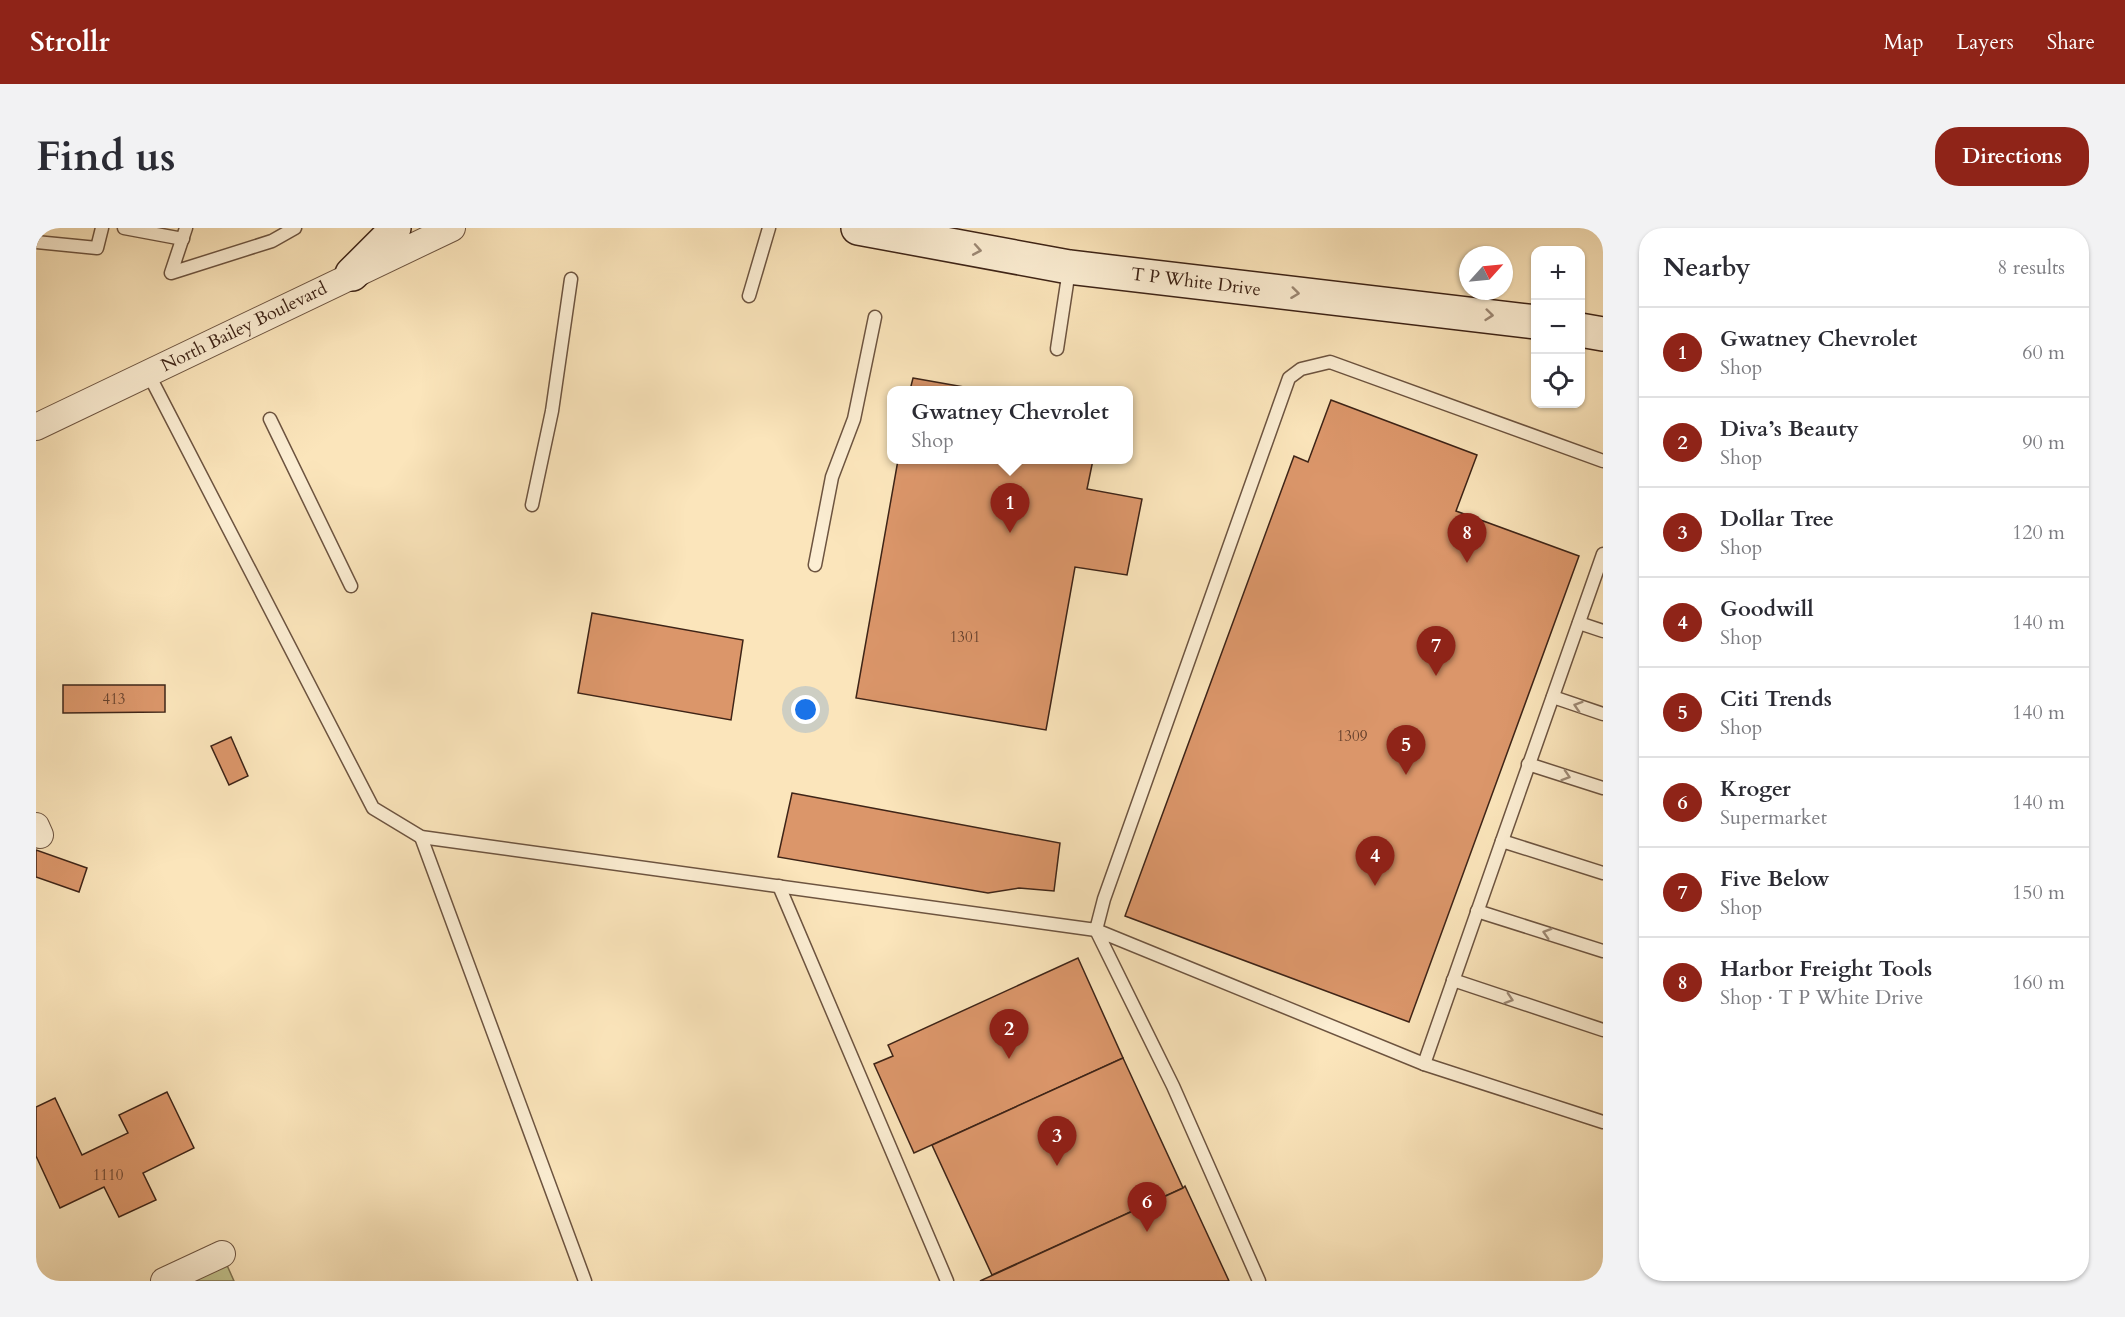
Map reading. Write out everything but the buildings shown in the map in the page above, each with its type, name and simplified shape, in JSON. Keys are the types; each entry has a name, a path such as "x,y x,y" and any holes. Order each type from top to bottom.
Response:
{"main road":[{"path":"352,274 390,236 394,228"},
{"name":"T P White Drive","path":"858,228 1069,267 1531,321"},
{"path":"1585,331 1603,334"}],"street":[{"name":"North Bailey Boulevard","path":"36,427 452,228"},
{"path":"164,1281 222,1254"}],"lane":[{"path":"36,242 97,248 102,228"},
{"path":"124,228 184,234 171,273 272,241 295,228"},
{"path":"750,296 769,228"},
{"path":"1057,349 1069,267"},
{"path":"532,505 552,411 572,279"},
{"path":"815,565 832,477 854,419 875,317"},
{"path":"1259,1281 1173,1086 1096,930 1104,899 1289,378 1301,369 1330,362 1603,461"},
{"path":"148,373 373,808 421,837 1096,930 1424,1064 1603,1122"},
{"path":"270,418 351,586"},
{"path":"1424,1064 1603,554"},
{"path":"1579,623 1603,631"},
{"path":"1552,697 1603,714"},
{"path":"1528,764 1603,788"},
{"path":"421,837 585,1281"},
{"path":"1502,841 1603,873"},
{"path":"779,886 947,1281"},
{"path":"1477,911 1603,951"},
{"path":"1453,980 1603,1030"}],"green space":[{"path":"222,1254 234,1281 164,1281"}],"place":[{"name":"Gwatney Chevrolet","path":"1010,533"},
{"name":"Harbor Freight Tools","path":"1467,563"},
{"name":"Five Below","path":"1436,676"},
{"name":"Citi Trends","path":"1406,775"},
{"name":"Goodwill","path":"1375,886"},
{"name":"Diva’s Beauty","path":"1009,1059"},
{"name":"Dollar Tree","path":"1057,1166"},
{"name":"Kroger","path":"1147,1232"}]}
